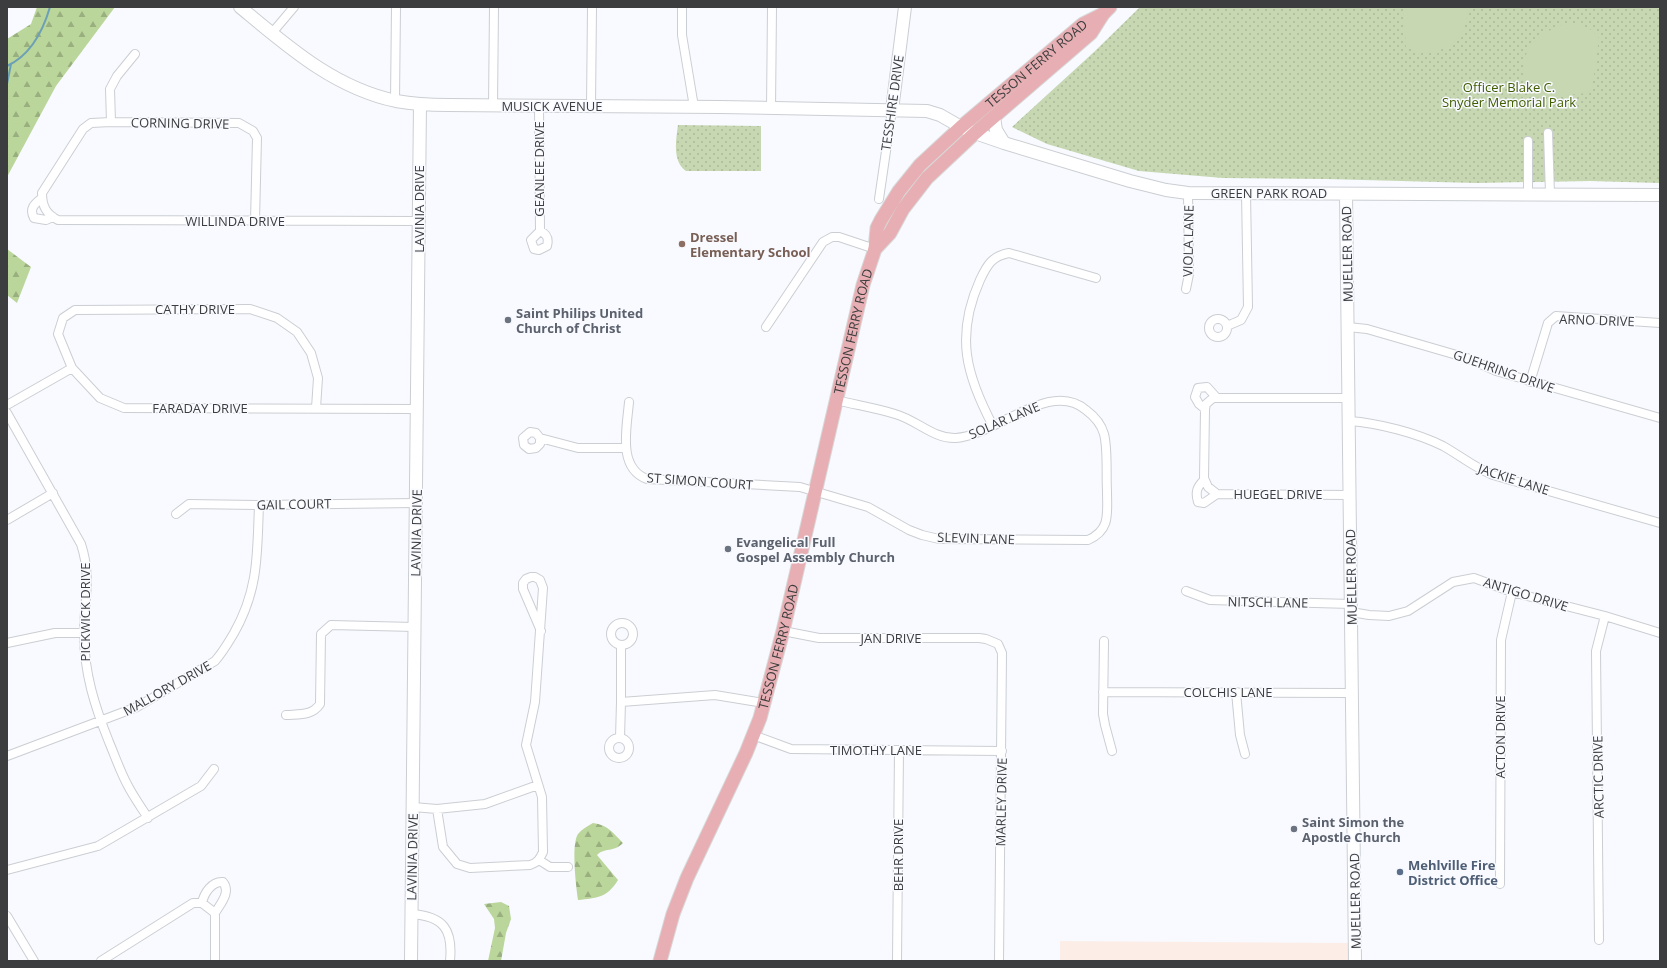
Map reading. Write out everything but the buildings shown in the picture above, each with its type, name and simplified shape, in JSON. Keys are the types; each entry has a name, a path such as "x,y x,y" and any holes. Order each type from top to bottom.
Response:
{"main road":[{"name":"TESSON FERRY ROAD","path":"875,249 890,233 903,209 927,178 975,133 1091,33 1107,10"},
{"name":"TESSON FERRY ROAD","path":"660,961 673,914 686,878 753,735 764,703 783,631 863,285 875,249 877,228 899,190 920,165 961,127 1083,24 1107,10"}],"street":[{"name":"MUSICK AVENUE","path":"240,7 309,62 333,77 364,91 395,100 420,104 892,110"},
{"path":"272,33 294,7"},
{"path":"395,100 396,7"},
{"path":"493,106 494,7"},
{"path":"591,106 592,7"},
{"path":"682,7 682,35 694,107"},
{"path":"771,109 772,7"},
{"name":"TESSHIRE DRIVE","path":"879,200 905,7"},
{"path":"111,122 110,89 116,76 135,54"},
{"name":"LAVINIA DRIVE","path":"410,961 413,807 420,104"},
{"name":"GEANLEE DRIVE","path":"539,106 540,231"},
{"name":"GREEN PARK ROAD","path":"892,110 933,113 947,118 961,127 975,133 1004,143 1136,183 1166,190 1246,193 1660,195"},
{"path":"994,117 996,130 1004,143"},
{"name":"CORNING DRIVE","path":"42,198 42,193 83,129 91,123 239,123 252,131 257,138 255,221"},
{"path":"1548,133 1550,194"},
{"path":"1528,140 1528,194"},
{"name":"VIOLA LANE","path":"1186,289 1189,274 1188,192"},
{"path":"1227,326 1241,320 1248,307 1246,193"},
{"name":"MUELLER ROAD","path":"1346,194 1355,961"},
{"path":"42,198 45,209 52,217"},
{"name":"WILLINDA DRIVE","path":"42,198 31,209 31,213 34,218 46,220 52,217 58,220 419,221"},
{"path":"766,327 823,242 832,237 839,237 875,249"},
{"path":"993,426 979,399 972,378 967,359 966,333 968,316 974,294 992,260 999,255 1009,253 1096,278"},
{"name":"CATHY DRIVE","path":"72,368 58,334 63,318 75,310 250,309 277,318 297,332 311,353 318,378 316,408"},
{"name":"ARNO DRIVE","path":"1530,382 1548,324 1556,316 1660,323"},
{"name":"GUEHRING DRIVE","path":"1348,327 1367,329 1459,356 1496,371 1530,382 1660,418"},
{"path":"7,405 72,368"},
{"name":"FARADAY DRIVE","path":"72,368 100,398 124,408 417,408"},
{"path":"1205,409 1199,404 1195,397 1198,388 1207,387 1213,399"},
{"path":"1213,399 1349,398"},
{"path":"1213,399 1205,409 1206,484 1197,490 1196,496 1198,502 1204,503 1217,494"},
{"name":"SOLAR LANE","path":"836,400 896,414 945,438 969,436 1052,400 1069,401 1082,406 1098,420 1104,434 1105,441 1107,520 1103,530 1098,536"},
{"name":"ST SIMON COURT","path":"629,402 626,448 629,462 634,471 640,476 647,479 800,487 815,492"},
{"name":"PICKWICK DRIVE","path":"7,413 81,544 86,560 88,576 84,633 85,666 91,693 101,722 127,784 148,818"},
{"name":"JACKIE LANE","path":"1349,421 1367,422 1427,439 1445,447 1474,466 1494,475 1660,523"},
{"path":"540,438 578,448 626,448"},
{"name":"HUEGEL DRIVE","path":"1206,484 1217,494 1350,495"},
{"name":"SLEVIN LANE","path":"815,492 849,500 868,508 909,530 939,539 1088,540 1098,536"},
{"path":"7,520 53,493"},
{"name":"GAIL COURT","path":"176,514 189,504 416,504"},
{"name":"MALLORY DRIVE","path":"7,756 101,722 137,707 215,661 222,653 243,618 251,595 256,574 259,505"},
{"path":"437,808 443,847 457,864 470,868 530,865 535,864 539,860 543,852 542,797 526,744 535,702 541,630 543,588 540,580 536,577 531,577 526,579 523,583 523,589 541,630"},
{"name":"ANTIGO DRIVE","path":"1351,608 1369,615 1389,616 1408,610 1453,582 1474,578 1512,592 1605,616 1660,633"},
{"name":"NITSCH LANE","path":"1186,591 1210,600 1351,608"},
{"name":"ACTON DRIVE","path":"1500,884 1501,640 1512,592"},
{"name":"ARCTIC DRIVE","path":"1599,940 1596,651 1605,616"},
{"path":"286,715 309,714 316,710 320,704 321,634 332,625 415,627"},
{"name":"JAN DRIVE","path":"783,631 819,638 979,638 998,644"},
{"path":"7,643 55,633 84,633"},
{"path":"1104,641 1104,725 1112,751"},
{"name":"MARLEY DRIVE","path":"998,644 1002,653 999,961"},
{"path":"620,645 622,702 620,738"},
{"name":"COLCHIS LANE","path":"1104,692 1352,693"},
{"path":"1236,692 1240,735 1245,754"},
{"path":"622,702 715,695 764,703"},
{"name":"TIMOTHY LANE","path":"753,735 791,749 1002,751"},
{"name":"BEHR DRIVE","path":"897,961 899,750"},
{"path":"7,870 98,846 201,786 214,770"},
{"path":"413,807 437,808 485,804 538,785"},
{"path":"539,860 550,867 568,867"},
{"path":"205,905 203,898 213,884 218,881 223,882 226,886 227,892 215,913 215,961"},
{"path":"101,961 193,904 205,905 215,913"},
{"path":"411,914 431,916 439,921 447,930 451,946 450,961"},
{"path":"7,916 34,961"}],"shaded area":[{"path":"1060,941 1348,943 1348,961 1060,961"}],"green space":[{"path":"37,7 115,7 56,86 7,177 7,39 31,24"},
{"name":"Officer Blake C. Snyder Memorial Park","path":"1140,7 1660,7 1660,183 1590,181 1476,183 1223,178 1139,171 1047,144 1012,127 1094,52"},
{"path":"1403,7 1467,7 1467,19 1457,38 1449,45 1440,50 1429,52 1417,51 1406,47"},
{"path":"1565,24 1584,26 1591,30 1599,38 1592,89 1587,93 1535,98 1528,86 1524,74 1524,63 1527,53 1541,36 1552,29"},
{"path":"678,125 761,126 761,171 686,171 679,162 677,156 676,144"},
{"path":"7,249 31,267 17,303 7,295"},
{"path":"593,823 606,828 623,843 616,848 603,851 597,855 618,880 606,894 596,898 578,900 574,856 576,839 580,832"},
{"path":"501,902 509,906 511,919 506,933 501,961 488,961 495,928 494,919 484,904"}],"waterway":[{"path":"7,66 23,56 35,41 44,25 50,7"},
{"path":"7,84 11,64"}],"place":[{"name":"Dressel Elementary School","path":"682,244"},
{"name":"Saint Philips United Church of Christ","path":"508,320"},
{"name":"Evangelical Full Gospel Assembly Church","path":"728,549"},
{"name":"Saint Simon the Apostle Church","path":"1294,829"},
{"name":"Mehlville Fire District Office","path":"1400,872"}]}
